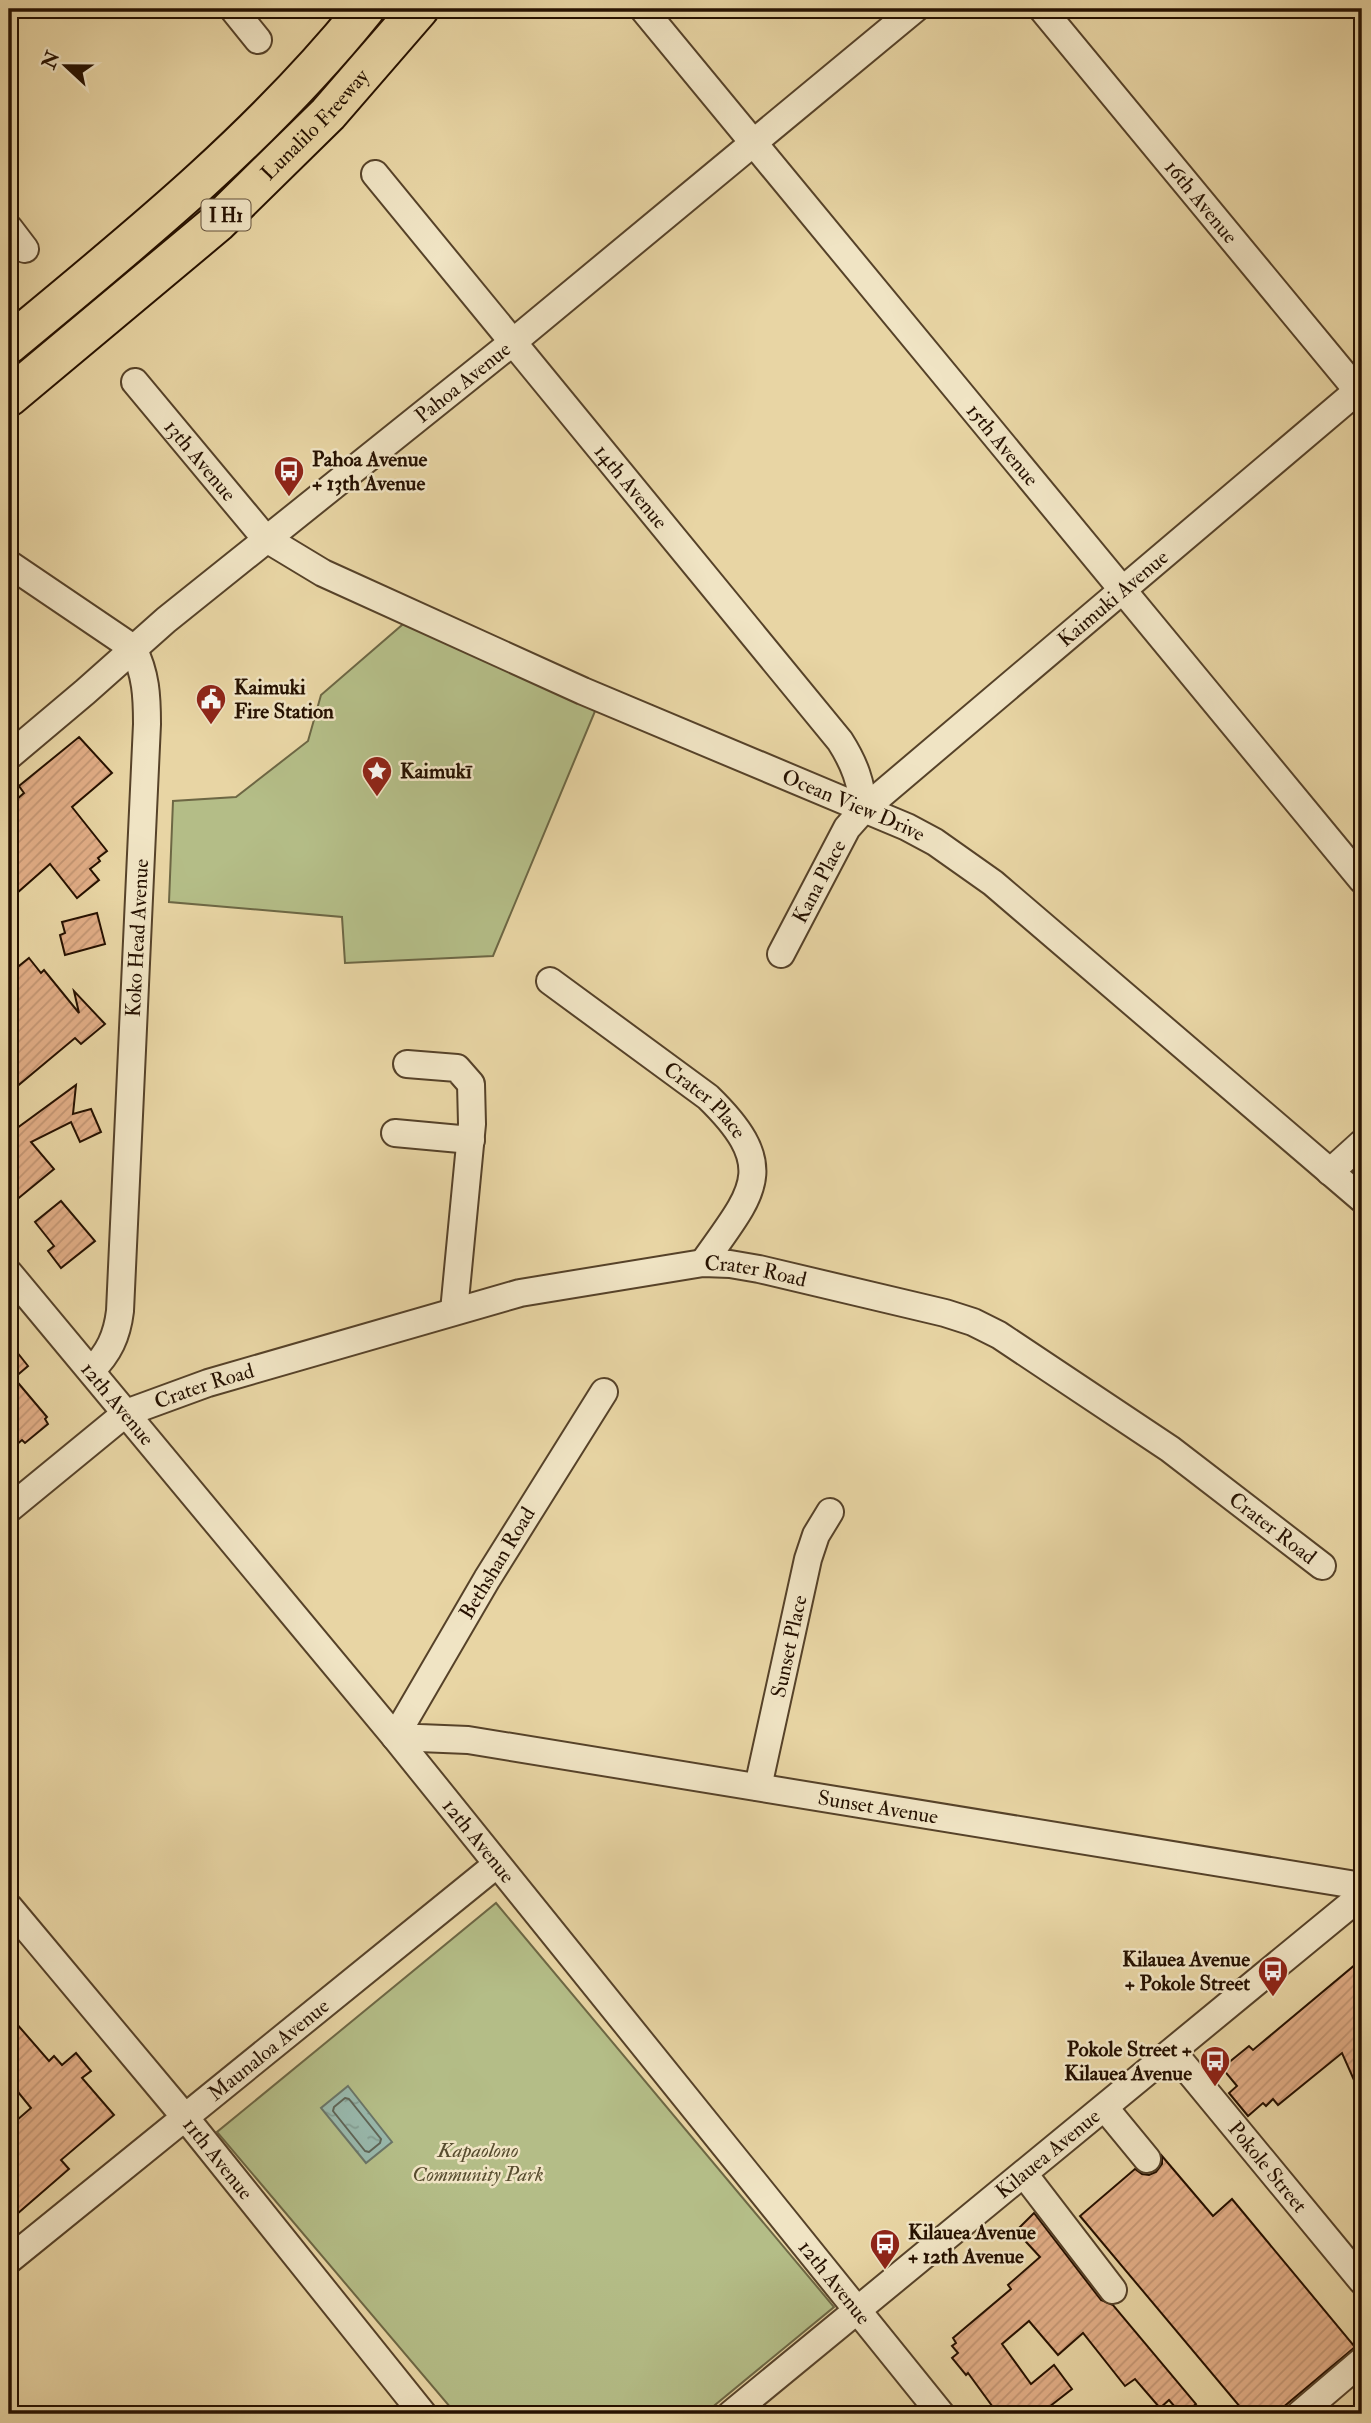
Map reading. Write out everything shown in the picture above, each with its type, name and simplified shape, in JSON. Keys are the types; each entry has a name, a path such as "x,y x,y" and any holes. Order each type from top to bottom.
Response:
{"highway":[{"name":"Lunalilo Freeway","path":"9,344 200,183 259,126 365,9"},
{"name":"Lunalilo Freeway","path":"9,397 218,223 328,114 419,9"}],"street":[{"path":"233,9 258,40"},
{"name":"15th Avenue","path":"643,9 1362,880"},
{"name":"Pahoa Avenue","path":"9,756 132,648 265,538 513,342 915,9"},
{"name":"16th Avenue","path":"1042,9 1361,391"},
{"name":"14th Avenue","path":"375,174 840,741 856,769 862,790 863,810"},
{"name":"13th Avenue","path":"135,382 265,538"},
{"name":"Kaimuki Avenue","path":"863,810 1361,391"},
{"name":"Ocean View Drive","path":"265,538 323,573 397,607 583,691 907,827 935,842 993,883 1362,1199"},
{"path":"9,564 132,648"},
{"name":"Koko Head Avenue","path":"91,1371 103,1360 112,1345 120,1311 147,713 146,682 142,666 132,648"},
{"name":"Kana Place","path":"781,954 847,828 863,810"},
{"name":"Crater Place","path":"550,981 708,1097 741,1134 751,1154 753,1174 749,1192 741,1208 702,1263"},
{"path":"407,1064 457,1068 471,1084 471,1140 454,1311"},
{"path":"395,1133 471,1140"},
{"path":"1330,1172 1362,1143"},
{"name":"Crater Road","path":"126,1413 246,1370 520,1293 702,1263 730,1264 945,1313 999,1335 1170,1449 1322,1566"},
{"name":"12th Avenue","path":"9,1273 394,1737 941,2414"},
{"name":"Bethshan Road","path":"394,1737 487,1578 604,1392"},
{"path":"9,1509 126,1413"},
{"name":"Sunset Place","path":"758,1787 808,1559 816,1535 830,1512"},
{"name":"Sunset Avenue","path":"394,1737 468,1740 1362,1886"},
{"name":"Maunaloa Avenue","path":"9,2260 496,1865"},
{"name":"Kilauea Avenue","path":"731,2414 1362,1895"},
{"name":"11th Avenue","path":"9,1907 184,2116 423,2414"},
{"name":"Pokole Street","path":"1173,2052 1362,2281"},
{"path":"1105,2108 1147,2159"},
{"path":"1024,2175 1113,2290"},
{"path":"1300,2414 1362,2361"}],"green space":[{"path":"409,619 598,704 493,956 345,963 342,917 169,902 173,801 236,797 308,741 321,695"},
{"name":"Kapaolono Community Park","path":"496,1903 834,2307 704,2414 456,2414 217,2132"}],"water":[{"path":"348,2086 392,2142 366,2163 321,2108"}],"building":[{"path":"79,737 112,773 72,807 107,851 90,869 99,880 77,898 50,864 17,893 9,884 9,806 24,793 19,786"},
{"path":"97,913 105,944 65,955 60,935 65,933 62,922"},
{"path":"29,958 41,973 44,970 79,1013 74,991 105,1024 81,1044 75,1038 9,1093 9,974"},
{"path":"76,1085 73,1114 91,1109 101,1132 80,1142 71,1122 31,1142 54,1169 9,1206 9,1134"},
{"path":"61,1201 95,1241 61,1268 48,1251 54,1246 35,1222"},
{"path":"9,1342 28,1366 14,1378 47,1417 45,1419 48,1424 25,1443 22,1440 9,1451"},
{"path":"1362,1959 1362,2098 1342,2053 1278,2105 1273,2099 1266,2106 1263,2103 1248,2116 1229,2093 1237,2086 1222,2068 1249,2046 1253,2050"},
{"path":"9,2015 49,2061 54,2056 62,2065 76,2053 91,2071 82,2078 114,2115 61,2160 69,2169 17,2214 9,2204 9,2127 31,2108 9,2081"},
{"path":"1162,2156 1213,2216 1232,2199 1355,2347 1275,2414 1246,2414 1080,2216 1135,2169 1149,2175 1156,2172 1162,2164"},
{"path":"1034,2213 1101,2300 1113,2305 1196,2404 1184,2414 1169,2400 1160,2408 1135,2379 1125,2386 1083,2333 1058,2355 1029,2321 1002,2344 1031,2384 1054,2365 1072,2389 1040,2414 998,2414 968,2373 966,2375 952,2358 958,2353 952,2346 956,2343 953,2338 1011,2289 1008,2285 1040,2257 1016,2231"}],"place":[{"name":"Pahoa Avenue + 13th Avenue","path":"289,498"},
{"name":"Kaimuki Fire Station","path":"211,726"},
{"name":"Kaimukī","path":"377,798"},
{"name":"Kilauea Avenue + Pokole Street","path":"1273,1998"},
{"name":"Pokole Street + Kilauea Avenue","path":"1215,2088"},
{"name":"Kilauea Avenue + 12th Avenue","path":"885,2271"}]}
